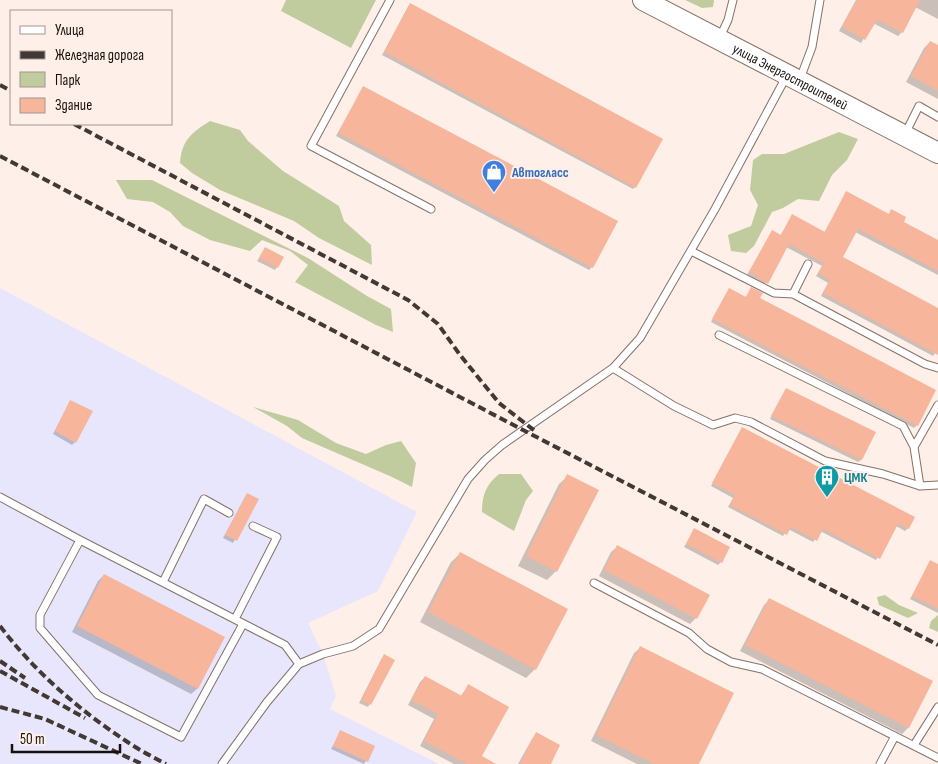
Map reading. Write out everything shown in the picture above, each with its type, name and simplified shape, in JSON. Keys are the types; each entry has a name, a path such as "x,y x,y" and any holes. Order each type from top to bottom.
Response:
{"main road":[{"name":"улица Энергостроителей","path":"644,0 938,153"}],"lane":[{"path":"390,0 312,146 431,209"},
{"path":"719,38 728,20 732,0"},
{"path":"222,764 267,702 299,664 323,654 353,646 379,629 468,479 485,460 502,445 613,368 640,338 812,47 820,0"},
{"path":"904,135 919,106 938,117"},
{"path":"691,251 774,293 794,294 925,364 938,368"},
{"path":"794,294 808,264"},
{"path":"719,335 903,426 914,447 920,486"},
{"path":"613,368 674,406 713,425 735,418 751,422 825,461 882,474 920,486 938,485"},
{"path":"914,447 938,405"},
{"path":"0,497 285,645 299,664"},
{"path":"163,582 204,499 229,513"},
{"path":"235,619 277,537 253,526"},
{"path":"80,540 40,616 40,628 98,695 181,737 243,624"},
{"path":"594,583 689,633 707,649 731,662 762,669 938,758"},
{"path":"914,745 938,707"},
{"path":"880,764 895,736"}],"shaded area":[{"path":"0,288 417,512 378,591 308,623 323,654 336,696 330,709 439,764 0,764"}],"green space":[{"path":"286,0 376,0 351,48 281,11"},
{"path":"685,0 714,0 713,7 702,8"},
{"path":"210,121 240,130 248,141 283,171 339,206 344,221 371,245 372,265 319,238 294,221 220,190 192,173 180,163 185,143 193,133"},
{"path":"839,132 858,139 847,160 832,175 819,201 798,199 772,212 754,246 746,253 731,251 728,235 751,226 758,205 750,190 753,160 762,154 784,154"},
{"path":"116,180 152,180 308,258 391,309 393,332 295,282 308,265 290,251 262,240 250,251 210,240 183,226 170,212 153,202 127,199"},
{"path":"253,407 298,420 336,443 366,454 401,441 416,463 412,487 302,438 287,426"},
{"path":"499,474 521,474 533,491 526,500 514,531 482,512 486,491"},
{"path":"885,595 899,605 918,613 908,618 879,605 877,597"},
{"path":"938,615 938,632 929,628 931,621"}],"building":[{"path":"857,0 920,0 903,33 877,20 865,40 842,27"},
{"path":"410,3 663,139 636,188 384,52"},
{"path":"930,41 938,45 938,91 911,76"},
{"path":"363,86 618,221 593,268 338,133"},
{"path":"846,191 889,214 891,209 906,217 904,222 938,240 938,271 858,229 843,257 938,308 938,355 823,293 830,280 818,273 824,263 789,244 768,284 749,272 772,230 781,235 792,214 825,232"},
{"path":"265,247 284,257 278,268 259,258"},
{"path":"751,287 763,293 760,298 936,390 918,426 712,319 729,288 746,297"},
{"path":"786,388 876,432 862,460 771,416"},
{"path":"70,400 93,411 76,443 55,431"},
{"name":"ЦМК","path":"742,427 915,517 909,529 898,524 880,559 823,529 817,541 791,527 787,535 730,505 735,495 712,483"},
{"path":"567,474 599,490 557,572 526,556"},
{"path":"247,493 259,499 237,541 225,535"},
{"path":"694,528 730,547 722,563 686,544"},
{"path":"617,545 710,595 697,619 604,570"},
{"path":"460,552 568,609 536,670 428,612"},
{"path":"930,560 938,564 938,609 912,596"},
{"path":"104,574 225,637 198,689 77,626"},
{"path":"769,598 933,681 909,728 745,645"},
{"path":"640,646 734,693 699,764 654,764 596,735"},
{"path":"384,654 395,660 371,705 361,700"},
{"path":"425,676 462,696 468,684 509,707 482,756 496,764 467,764 424,741 438,714 411,700"},
{"path":"340,730 375,746 368,762 333,746"},
{"path":"536,732 560,745 551,764 520,764"}],"railway":[{"path":"0,85 10,90"},
{"path":"76,125 408,300 438,324 460,355 499,403 535,431"},
{"path":"0,156 938,645"},
{"path":"0,626 27,659 74,703 108,729 166,764"},
{"path":"0,661 25,678"},
{"path":"0,671 85,718"},
{"path":"0,707 45,719 142,764"}],"place":[{"name":"Автогласс","path":"494,193"},
{"name":"ЦМК","path":"827,498"}]}
